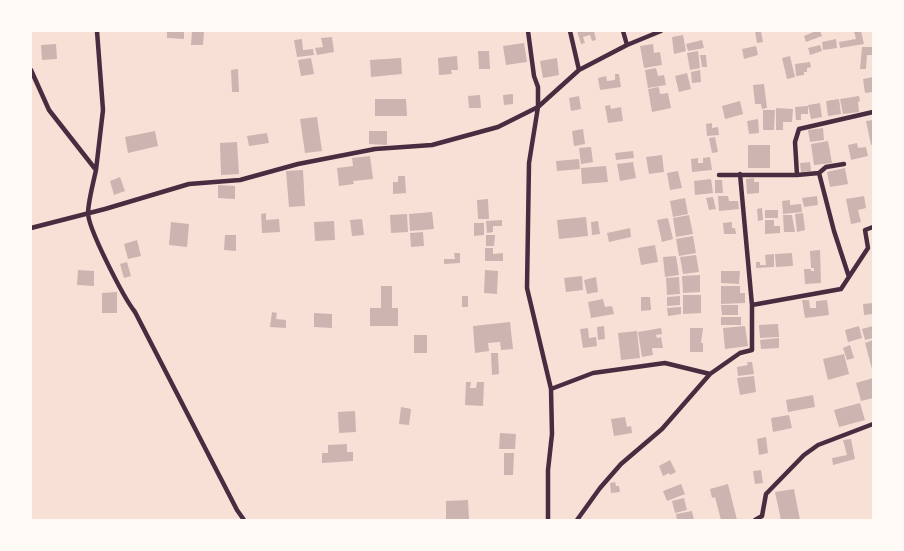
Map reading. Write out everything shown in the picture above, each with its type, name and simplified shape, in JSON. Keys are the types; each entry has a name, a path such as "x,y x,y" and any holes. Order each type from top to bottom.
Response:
{"street":[{"path":"97,31 103,110 96,170 88,214 92,230 127,301 135,312 228,493 244,520"},
{"path":"528,31 534,76 538,87 538,107 529,163 527,288 552,388 552,434 548,470 548,520"},
{"path":"570,31 579,70"},
{"path":"623,31 628,45"},
{"path":"31,228 88,214 189,184 240,180 298,164 374,149 432,145 498,127 538,107 579,70 628,45 661,31"},
{"path":"31,70 49,110 96,170"},
{"path":"796,175 795,142 798,129 873,112"},
{"path":"719,175 796,175 819,173 826,167 844,164"},
{"path":"819,173 834,231 849,277"},
{"path":"577,520 600,488 621,464 662,429 710,374 740,353 752,350 752,305 740,174"},
{"path":"752,305 841,289 868,248 866,230 873,227"},
{"path":"552,388 593,374 665,363 710,374"},
{"path":"755,520 762,516 766,494 804,455 818,444 873,424"}],"building":[{"path":"167,31 184,31 184,39 167,38"},
{"path":"192,31 204,31 203,45 191,45"},
{"path":"577,31 594,31 596,40 592,41 590,35 583,37 585,43 581,44"},
{"path":"755,31 761,31 763,42 757,43"},
{"path":"820,31 822,36 806,42 804,36"},
{"path":"854,31 861,31 864,44 840,48 839,42 856,39"},
{"path":"683,35 686,51 674,54 672,37"},
{"path":"332,37 334,52 317,55 315,48 323,47 321,38"},
{"path":"302,39 303,50 313,49 314,55 297,57 294,40"},
{"path":"836,39 837,48 823,50 822,42"},
{"path":"702,40 704,48 688,51 686,44"},
{"path":"524,43 527,62 506,65 503,46"},
{"path":"56,44 57,59 42,60 41,45"},
{"path":"653,44 654,53 660,52 662,65 644,68 640,46"},
{"path":"820,45 822,51 810,55 808,48"},
{"path":"756,46 758,55 744,59 742,49"},
{"path":"862,47 872,47 872,55 867,55 866,69 860,69"},
{"path":"478,51 489,51 490,69 479,69"},
{"path":"698,51 700,68 690,70 687,53"},
{"path":"700,55 706,55 707,67 702,67"},
{"path":"457,56 458,70 451,70 452,74 439,75 438,58"},
{"path":"790,56 795,77 787,79 782,58"},
{"path":"311,58 314,74 301,76 298,60"},
{"path":"401,58 402,74 371,77 370,60"},
{"path":"557,58 559,75 543,78 540,61"},
{"path":"810,62 811,67 807,68 807,72 804,72 804,75 796,76 795,64"},
{"path":"656,68 658,76 664,75 666,85 648,88 645,70"},
{"path":"238,69 239,92 232,92 231,70"},
{"path":"700,70 701,82 692,83 691,72"},
{"path":"687,73 691,89 679,92 675,76"},
{"path":"615,74 619,74 621,87 600,90 598,78 606,76 607,81 615,80"},
{"path":"873,77 873,92 865,93 863,79"},
{"path":"764,84 767,108 762,109 761,104 755,104 753,85"},
{"path":"659,87 660,94 668,93 671,108 652,112 648,89"},
{"path":"513,94 513,104 504,105 503,95"},
{"path":"480,95 481,108 469,108 468,96"},
{"path":"579,96 581,109 571,111 569,98"},
{"path":"859,96 859,112 843,114 840,99"},
{"path":"375,99 406,99 407,116 375,116"},
{"path":"839,99 841,114 828,116 826,101"},
{"path":"740,101 743,114 725,119 722,106"},
{"path":"820,103 822,117 811,119 808,105"},
{"path":"610,105 611,109 621,107 623,121 608,123 605,106"},
{"path":"808,106 808,114 801,114 801,120 796,120 795,107"},
{"path":"776,108 793,109 792,122 783,122 783,130 776,130"},
{"path":"763,110 775,110 774,130 763,130"},
{"path":"317,117 322,151 305,153 300,119"},
{"path":"758,119 759,133 749,134 747,121"},
{"path":"873,120 873,144 871,145 866,121"},
{"path":"712,123 712,128 718,127 719,135 707,136 706,124"},
{"path":"823,128 824,140 810,142 808,130"},
{"path":"583,129 585,144 574,146 572,131"},
{"path":"155,131 158,146 128,153 125,137"},
{"path":"369,131 387,131 387,145 369,144"},
{"path":"267,133 269,143 249,146 247,136"},
{"path":"715,137 718,152 712,153 709,138"},
{"path":"828,141 832,163 814,165 811,144"},
{"path":"237,142 239,174 221,175 220,143"},
{"path":"857,143 858,148 866,147 868,156 851,160 848,145"},
{"path":"748,145 770,145 770,168 748,168"},
{"path":"591,147 593,162 581,164 579,148"},
{"path":"633,151 634,158 616,160 615,153"},
{"path":"662,155 664,172 649,174 646,157"},
{"path":"370,156 373,179 353,181 354,184 339,186 337,168 353,166 352,158"},
{"path":"710,157 712,170 692,172 691,159 698,158 698,163 703,163 703,158"},
{"path":"579,159 580,169 557,171 556,161"},
{"path":"633,162 636,178 620,181 617,164"},
{"path":"810,162 811,171 801,172 800,163"},
{"path":"606,166 608,182 582,184 581,168"},
{"path":"845,168 848,184 830,187 827,172"},
{"path":"303,170 305,206 289,207 286,171"},
{"path":"678,171 682,188 670,190 667,173"},
{"path":"398,176 405,176 406,193 393,194 393,182 398,182"},
{"path":"120,177 125,191 114,195 110,181"},
{"path":"754,178 754,182 759,182 759,193 747,194 746,179"},
{"path":"711,179 713,193 695,195 694,181"},
{"path":"715,180 722,180 723,193 715,193"},
{"path":"218,185 235,186 235,199 218,198"},
{"path":"718,196 728,196 729,201 738,201 739,209 719,211"},
{"path":"817,196 818,205 804,207 802,198"},
{"path":"864,196 866,208 858,210 861,222 851,224 846,199"},
{"path":"713,197 716,209 709,210 706,198"},
{"path":"685,198 688,214 673,217 670,201"},
{"path":"488,199 489,219 478,219 477,200"},
{"path":"790,200 790,205 801,204 802,212 783,214 782,201"},
{"path":"762,208 763,220 758,221 757,209"},
{"path":"765,210 778,210 778,218 765,218"},
{"path":"432,212 434,229 410,231 409,214"},
{"path":"266,213 266,220 279,219 280,232 262,233 261,214"},
{"path":"803,213 805,230 797,232 795,214"},
{"path":"407,214 408,232 391,233 390,215"},
{"path":"689,215 693,234 676,237 673,218"},
{"path":"783,215 792,215 795,232 784,232"},
{"path":"586,217 588,236 559,239 557,220"},
{"path":"668,218 673,239 662,242 657,220"},
{"path":"362,219 364,235 352,236 350,220"},
{"path":"502,220 502,226 493,226 493,232 487,233 486,221"},
{"path":"765,220 774,220 774,226 780,226 780,233 765,234"},
{"path":"334,221 335,240 315,241 314,222"},
{"path":"598,221 600,234 592,235 591,222"},
{"path":"171,222 189,224 187,247 169,245"},
{"path":"732,222 732,228 735,228 736,234 724,234 723,223"},
{"path":"474,223 484,223 484,235 474,236"},
{"path":"630,228 631,237 609,242 607,233"},
{"path":"423,232 424,246 411,247 410,233"},
{"path":"225,235 236,235 236,251 224,250"},
{"path":"486,235 495,235 494,246 486,246"},
{"path":"693,236 696,253 679,256 676,239"},
{"path":"137,240 141,256 128,259 124,244"},
{"path":"655,245 658,262 641,265 638,248"},
{"path":"485,248 493,248 493,254 503,253 503,261 485,261"},
{"path":"820,250 821,283 805,284 804,269 814,271 814,268 811,268 810,251"},
{"path":"454,253 460,253 460,263 444,264 444,259 455,259"},
{"path":"792,253 793,266 776,267 775,254"},
{"path":"774,254 774,267 756,268 756,262 760,262 760,265 766,265 765,255"},
{"path":"696,255 699,272 683,274 680,257"},
{"path":"676,256 679,275 665,277 663,257"},
{"path":"127,262 131,276 124,278 120,264"},
{"path":"78,270 94,271 94,286 77,285"},
{"path":"485,270 498,271 497,294 484,293"},
{"path":"721,271 740,271 739,284 721,283"},
{"path":"700,275 700,292 683,293 682,276"},
{"path":"582,276 583,290 566,292 564,278"},
{"path":"596,277 598,292 587,294 584,280"},
{"path":"679,277 680,294 667,295 666,278"},
{"path":"381,286 392,286 392,308 398,308 398,326 370,326 370,308 381,308"},
{"path":"721,286 740,286 740,293 745,293 745,303 721,304"},
{"path":"117,292 117,313 102,313 102,293"},
{"path":"683,295 701,295 701,313 683,314"},
{"path":"462,296 468,296 468,307 462,307"},
{"path":"680,296 680,305 667,306 667,297"},
{"path":"641,297 650,297 651,310 641,311"},
{"path":"603,299 605,307 612,306 614,314 591,318 588,302"},
{"path":"802,300 809,300 810,308 816,308 816,301 827,300 829,315 805,318"},
{"path":"873,303 873,314 864,315 863,304"},
{"path":"721,305 738,305 738,315 722,315"},
{"path":"681,307 681,314 668,316 667,308"},
{"path":"272,312 277,313 276,319 286,320 286,328 270,327"},
{"path":"314,313 332,314 332,328 314,327"},
{"path":"721,317 741,317 741,325 721,325"},
{"path":"510,322 513,349 501,350 500,342 488,343 489,351 475,353 473,326"},
{"path":"778,324 779,337 760,338 759,325"},
{"path":"604,326 605,339 598,340 597,327"},
{"path":"745,326 748,346 725,349 723,328"},
{"path":"859,326 862,338 848,342 845,330"},
{"path":"873,326 873,338 865,340 862,329"},
{"path":"588,328 589,338 596,337 597,346 583,348 580,329"},
{"path":"661,328 662,334 656,335 657,338 661,337 663,348 652,348 653,355 642,357 638,332"},
{"path":"690,328 703,328 701,343 703,343 703,352 690,352"},
{"path":"637,331 640,358 621,360 618,333"},
{"path":"414,335 427,335 427,353 414,353"},
{"path":"779,338 779,348 761,349 760,340"},
{"path":"873,340 873,369 872,369 865,343"},
{"path":"850,345 854,358 847,360 843,348"},
{"path":"491,353 498,353 499,374 492,375"},
{"path":"844,354 849,374 828,380 823,359"},
{"path":"747,362 752,362 754,374 738,376 737,367 748,365"},
{"path":"754,376 756,392 740,395 737,378"},
{"path":"873,378 873,398 861,401 856,383"},
{"path":"466,382 471,382 470,388 476,388 477,382 484,382 483,406 465,405"},
{"path":"813,395 815,407 788,412 786,400"},
{"path":"860,403 865,420 839,427 834,410"},
{"path":"401,407 411,409 409,425 399,424"},
{"path":"355,411 356,432 339,433 338,412"},
{"path":"789,415 792,428 773,432 771,418"},
{"path":"625,417 627,427 631,426 632,433 614,436 611,419"},
{"path":"500,433 516,434 515,449 499,449"},
{"path":"766,437 768,453 759,455 757,439"},
{"path":"851,439 855,459 833,465 832,458 847,455 843,440"},
{"path":"347,444 347,452 353,452 353,461 322,463 322,453 328,453 328,445"},
{"path":"504,453 514,453 513,475 504,475"},
{"path":"670,460 676,472 663,476 659,466"},
{"path":"761,470 763,483 755,484 753,471"},
{"path":"615,482 616,486 619,486 620,492 611,493 610,483"},
{"path":"681,484 685,494 667,501 663,491"},
{"path":"728,484 737,520 721,520 715,497 712,498 710,489"},
{"path":"794,489 800,520 781,520 775,492"},
{"path":"684,498 687,510 675,513 672,501"},
{"path":"468,500 469,519 446,520 446,501"},
{"path":"692,511 694,520 677,520 676,514"}]}
